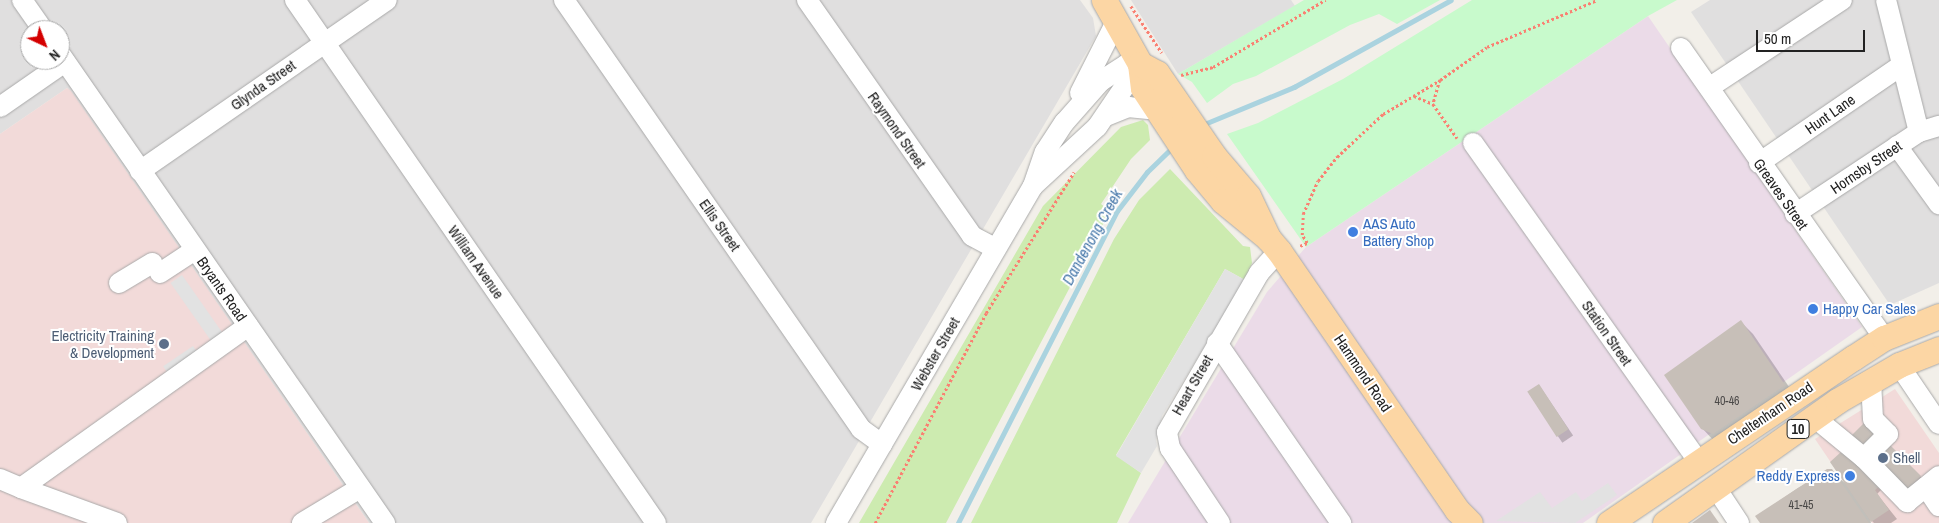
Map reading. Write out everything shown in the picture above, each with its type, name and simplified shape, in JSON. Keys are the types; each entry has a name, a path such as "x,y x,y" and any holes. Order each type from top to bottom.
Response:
{"main road":[{"name":"Hammond Road","path":"1116,7 1140,64 1157,73 1165,111 1206,163 1252,202 1281,243 1462,519"},
{"name":"Cheltenham Road","path":"1609,523 1698,461 1884,338 1939,316"},
{"path":"1884,338 1899,366"},
{"name":"Cheltenham Road","path":"1665,523 1814,417 1871,381 1899,366 1939,349"},
{"name":"Station Street","path":"1698,461 1716,488"}],"street":[{"path":"22,0 36,20"},
{"name":"William Avenue","path":"295,0 656,523"},
{"name":"Glynda Street","path":"140,171 387,0"},
{"name":"Ellis Street","path":"564,0 861,429 882,444"},
{"name":"Raymond Street","path":"807,0 972,236 996,250"},
{"path":"1710,87 1842,0"},
{"path":"1886,0 1919,132"},
{"name":"Webster Street","path":"1068,117 1116,7"},
{"name":"Greaves Street","path":"1681,48 1710,87 1758,163 1884,338"},
{"name":"Webster Street","path":"836,523 1033,186 1045,152 1068,117 1101,80 1127,64 1140,64"},
{"name":"Webster Street","path":"1033,186 1059,166 1106,116 1140,64"},
{"name":"Hunt Lane","path":"1758,163 1902,64"},
{"name":"Bryants Road","path":"70,68 194,250 385,523"},
{"path":"0,107 48,70"},
{"name":"Webster Street","path":"1106,116 1128,107 1165,111"},
{"name":"Hornsby Street","path":"1795,214 1919,132 1939,126"},
{"name":"Station Street","path":"1474,143 1698,461"},
{"path":"1897,146 1939,204"},
{"name":"Heart Street","path":"1220,523 1170,448 1167,436 1169,425 1261,269 1281,243"},
{"path":"119,283 194,250"},
{"path":"21,488 248,326"},
{"path":"1217,343 1341,523"},
{"path":"1899,366 1939,424"},
{"path":"1864,458 1888,434 1873,419 1871,381"},
{"path":"1814,417 1864,458 1907,502 1932,482 1939,506"},
{"path":"0,479 117,523"},
{"path":"302,523 360,488"},
{"name":"Station Street","path":"1716,488 1739,523"}],"path":[{"path":"1177,76 1213,67 1325,0"},
{"path":"1281,243 1300,248 1307,243 1302,235 1303,214 1324,172 1383,114 1440,80 1486,47 1598,0"},
{"path":"1116,7 1154,41"},
{"path":"1434,104 1440,80"},
{"path":"1413,95 1434,104 1461,143 1474,143"},
{"path":"875,523 981,321 1075,169"}],"shaded area":[{"path":"0,0 1080,0 1093,18 1096,36 811,523 369,523 67,88 0,134"},
{"path":"1131,0 1291,0 1295,6 1178,74"},
{"path":"1710,0 1939,0 1939,283 1890,305 1691,12"},
{"path":"1648,16 1862,327 1583,523 1128,523 1267,292 1306,247"},
{"path":"67,88 71,91 369,523 0,523 0,134"},
{"path":"1225,269 1245,280 1162,416 1156,440 1157,446 1141,473 1116,456"},
{"path":"182,275 223,334 212,342 171,283"},
{"path":"193,346 199,355 169,375 163,366"},
{"name":"Shell","path":"1895,389 1939,453 1939,523 1872,523 1815,439"},
{"path":"1608,483 1617,495 1575,523 1496,521 1540,492 1552,508 1576,492 1582,501"}],"green space":[{"path":"1304,0 1440,0 1397,24 1379,14 1350,25 1256,76 1233,84 1207,103 1192,82 1178,74"},
{"path":"1472,0 1677,0 1648,16 1306,247 1227,134 1258,123 1343,79"},
{"path":"1143,120 1148,125 1150,140 1131,159 1101,204 1110,211 946,523 859,523 1043,206 1121,127"},
{"path":"1170,169 1243,246 1250,247 1252,263 1245,280 1225,269 1116,455 1141,473 1117,523 971,523 1114,239 1139,200"}],"building":[{"path":"1741,320 1785,385 1713,434 1701,429 1664,375"},
{"path":"1539,384 1568,429 1557,437 1527,392"},
{"path":"1866,421 1921,476 1904,493 1888,478 1875,490 1889,510 1871,522 1830,462 1852,442 1849,438"},
{"path":"1827,469 1832,469 1869,523 1760,523 1755,516"},
{"path":"1710,510 1719,523 1692,523"}],"waterway":[{"name":"Dandenong Creek","path":"1202,125 1294,87 1451,0"},
{"name":"Dandenong Creek","path":"958,523 1117,211 1147,172 1174,146"}],"place":[{"name":"AAS Auto Battery Shop","path":"1353,232"},
{"name":"Happy Car Sales","path":"1813,309"},
{"name":"Electricity Training & Development","path":"164,344"},
{"name":"Shell","path":"1883,458"},
{"name":"Reddy Express","path":"1850,476"}]}
